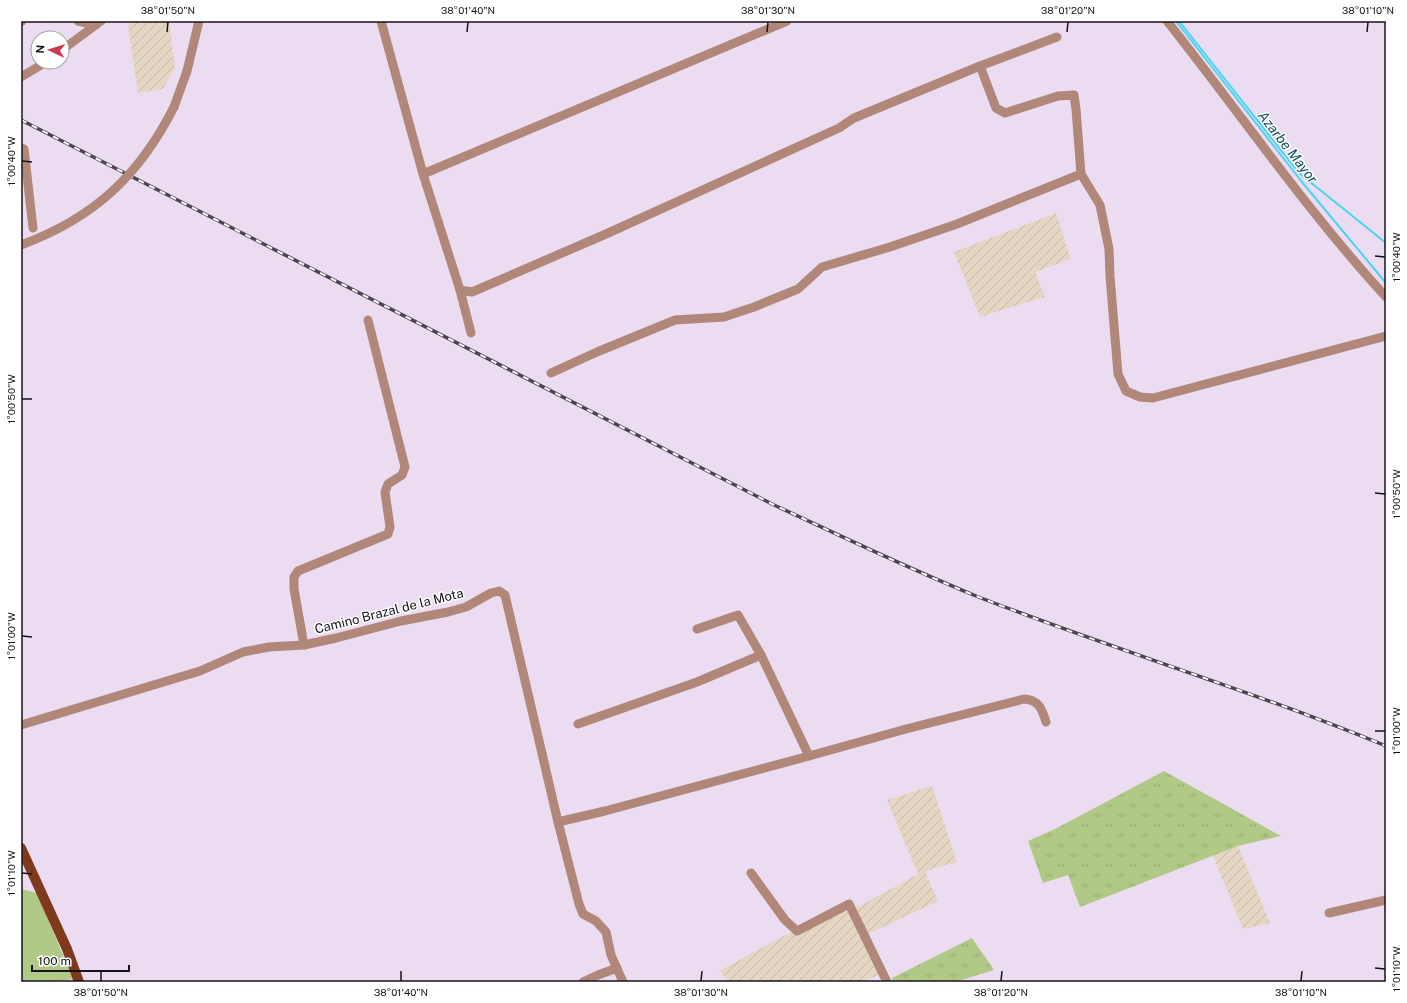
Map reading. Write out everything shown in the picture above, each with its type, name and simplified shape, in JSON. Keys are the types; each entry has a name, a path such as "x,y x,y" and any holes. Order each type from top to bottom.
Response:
{"main road":[{"path":"21,848 67,949 79,982"}],"street":[{"path":"78,21 99,23"},
{"path":"21,245 66,225 92,208 133,172 148,152 174,107 187,70 199,21"},
{"path":"381,21 423,174 460,290 471,333"},
{"path":"423,174 787,21"},
{"path":"1167,21 1229,103 1344,249 1386,297"},
{"path":"70,44 99,23"},
{"path":"460,290 472,292 606,234 832,131 854,118 980,66 1057,37"},
{"path":"980,66 996,108 1005,113 1058,96 1074,95 1081,174 1100,205 1109,249 1118,374 1126,391 1140,397 1153,398 1386,336"},
{"path":"21,77 33,70"},
{"path":"21,148 24,149 33,228"},
{"path":"551,373 597,352 675,320 724,317 754,308 798,289 822,267 890,247 957,224 1081,174"},
{"path":"304,645 294,589 294,578 298,572 388,534 390,527 385,492 388,484 402,475 405,467 368,320"},
{"name":"Camino Brazal de la Mota","path":"21,725 200,671 243,652 269,647 304,645 401,621 448,612 466,607 491,593 499,592 505,595 558,822 582,914 596,921 606,932 611,955 623,982"},
{"path":"697,629 738,615 761,655 809,756"},
{"path":"578,724 698,682 761,655"},
{"path":"558,822 605,811 906,729 1024,699 1032,699 1036,702 1046,722"},
{"path":"751,873 785,920 797,931 850,904 887,982"},
{"path":"1329,913 1386,900"},
{"path":"584,982 617,968"}],"shaded area":[{"path":"133,21 169,21 175,68 163,89 138,93 128,25"},
{"path":"1056,213 1071,259 1035,272 1045,297 980,317 954,252"},
{"path":"932,786 957,862 925,871 938,901 862,937 879,975 862,982 729,982 719,971 789,933 860,906 918,874 887,800"},
{"path":"1238,846 1270,923 1243,929 1213,856"}],"green space":[{"path":"1164,771 1281,836 1238,846 1080,907 1068,875 1043,883 1028,841 1055,829"},
{"path":"21,889 37,893 73,979 50,982 21,982"},
{"path":"972,938 994,970 955,982 893,982 892,978"}],"waterway":[{"name":"Azarbe Mayor","path":"1176,21 1302,182 1386,283"},
{"name":"Azarbe Mayor","path":"1179,21 1299,173 1386,243"}],"railway":[{"path":"21,120 774,505 874,552 976,596 1078,634 1284,706 1386,746"}]}
